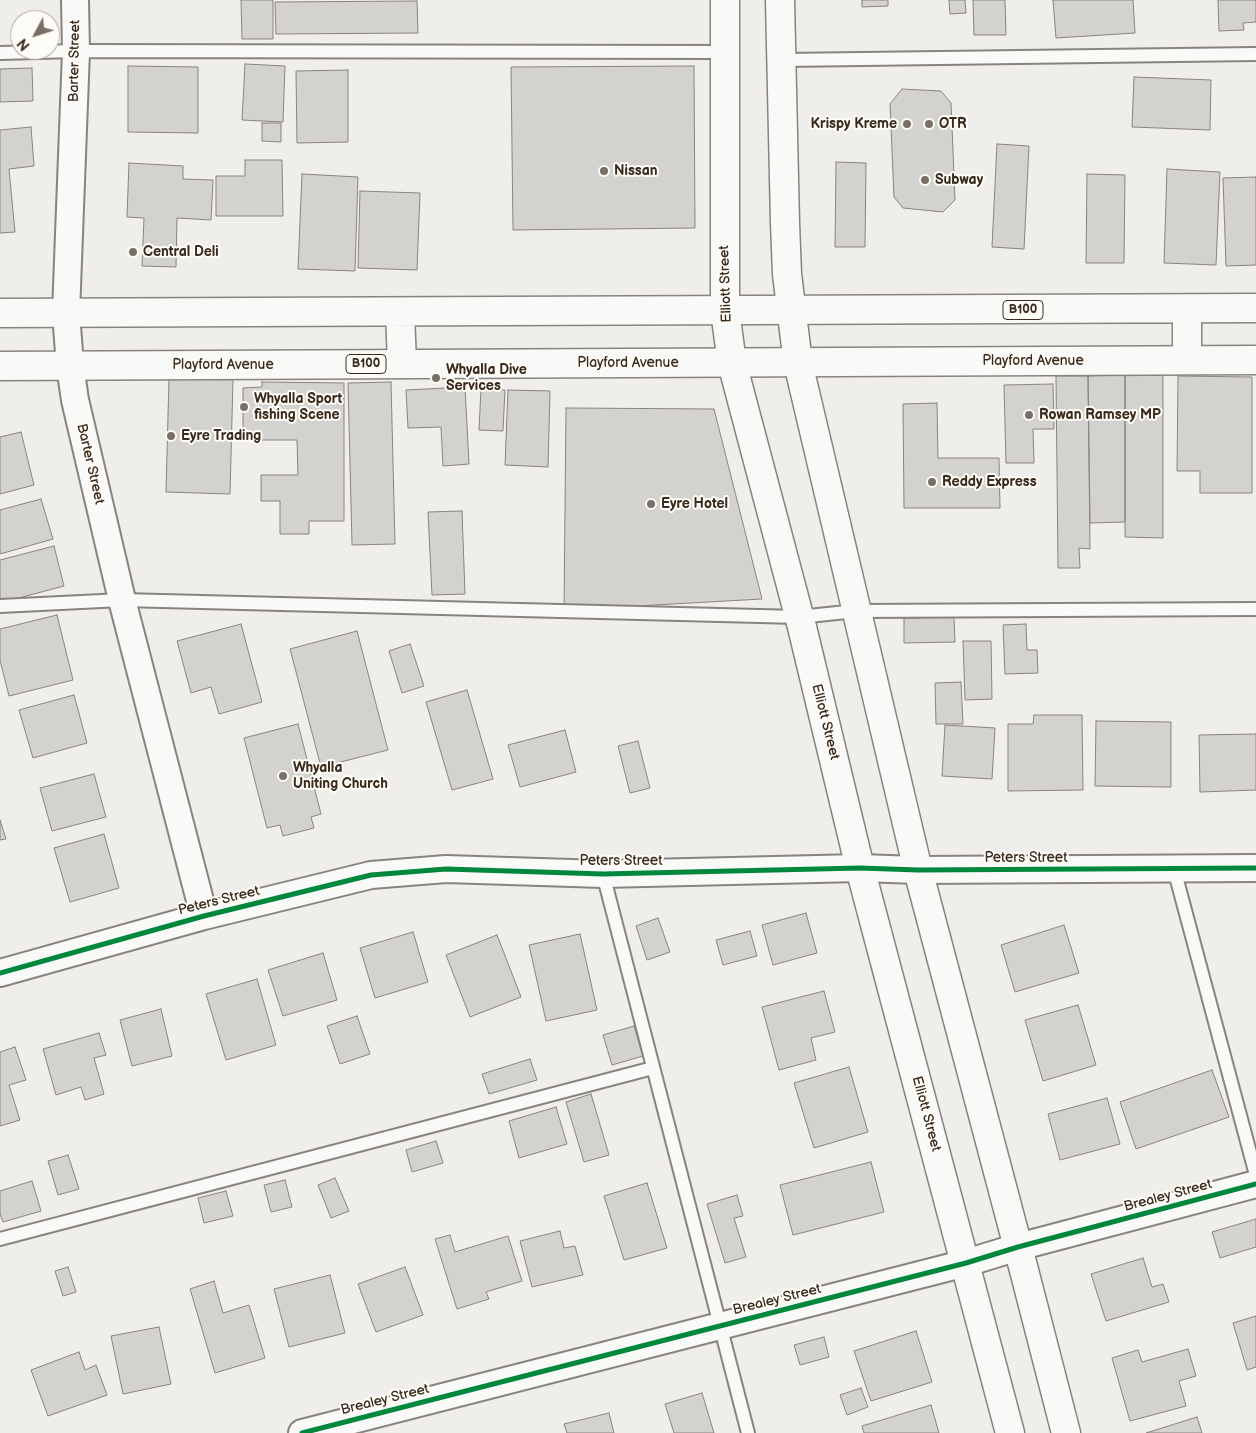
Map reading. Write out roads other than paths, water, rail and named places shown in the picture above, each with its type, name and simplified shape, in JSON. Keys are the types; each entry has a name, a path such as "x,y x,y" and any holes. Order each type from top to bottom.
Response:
{"main road":[{"name":"Elliott Street","path":"725,0 725,311 732,363 799,617 860,868 1010,1433"},
{"path":"780,0 785,223 791,311 798,362 918,870 1066,1433"},
{"name":"B100","path":"0,313 1256,308"},
{"path":"1187,309 1187,360"},
{"path":"400,312 402,364"},
{"name":"Playford Avenue","path":"0,366 1256,360"}],"street":[{"name":"Barter Street","path":"76,0 76,51 66,313 70,366 75,400 122,600 204,916"},
{"name":"Peters Street","path":"0,973 204,916 371,875 446,868 603,874 860,868 918,870 1256,868"},
{"name":"Brealey Street","path":"302,1433 966,1263 1018,1247 1256,1184"}],"lane":[{"path":"0,53 76,51 726,52"},
{"path":"782,60 1256,54"},
{"path":"0,606 122,600 799,617 856,611 1256,609"},
{"path":"1174,869 1256,1175"},
{"path":"603,874 748,1433"},
{"path":"0,1239 653,1068"}],"place":[{"name":"Krispy Kreme","path":"907,124"},
{"name":"OTR","path":"929,124"},
{"name":"Nissan","path":"604,171"},
{"name":"Subway","path":"925,180"},
{"name":"Central Deli","path":"133,252"},
{"name":"Whyalla Dive Services","path":"436,378"},
{"name":"Whyalla Sport fishing Scene","path":"244,407"},
{"name":"Rowan Ramsey MP","path":"1029,415"},
{"name":"Eyre Trading","path":"171,436"},
{"name":"Reddy Express","path":"932,482"},
{"name":"Eyre Hotel","path":"651,504"},
{"name":"Whyalla Uniting Church","path":"283,776"}]}
